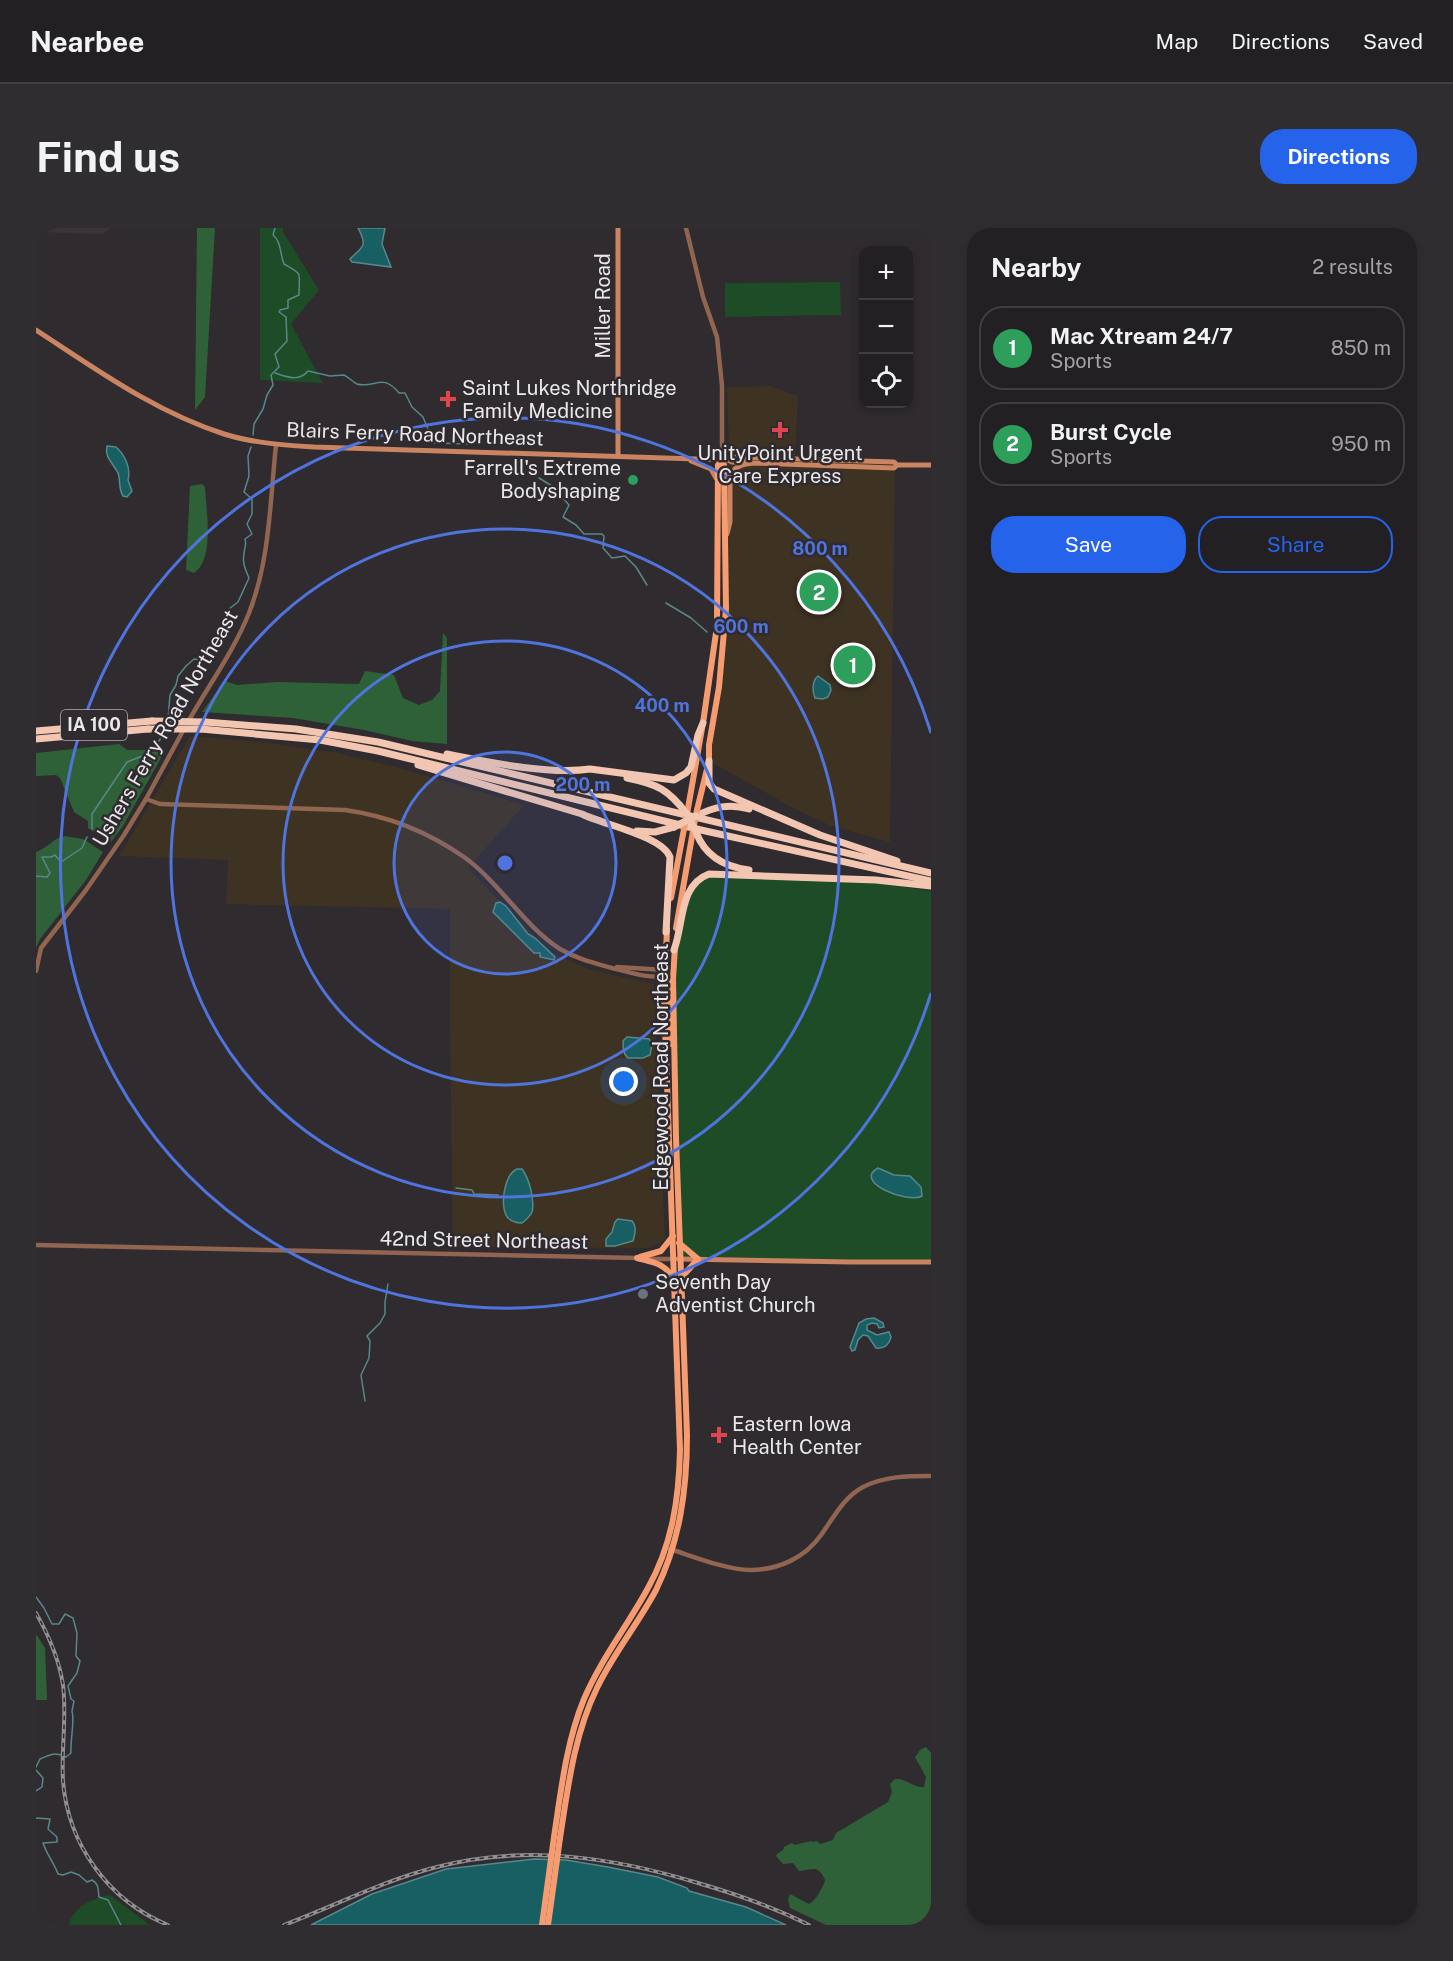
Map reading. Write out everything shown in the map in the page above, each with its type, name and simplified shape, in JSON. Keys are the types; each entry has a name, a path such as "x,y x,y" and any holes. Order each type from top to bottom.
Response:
{"highway":[{"name":"IA 100","path":"36,731 152,721 296,729 378,742 931,872"},
{"path":"577,771 598,770 674,780 691,767 703,723"},
{"name":"IA 100","path":"36,739 203,725 346,745 408,758 700,830 931,881"},
{"path":"378,742 504,764 577,771 650,783 667,791 692,820 701,842 710,854 724,864 756,871 823,877"},
{"path":"346,745 641,832 655,832 674,827 720,806 734,805 783,820"},
{"path":"709,761 709,783 714,789 831,840 931,872"},
{"path":"582,814 651,840 669,853 666,932"},
{"path":"675,950 689,889 700,877 709,874 823,877 931,886"}],"main road":[{"name":"Miller Road","path":"618,228 618,456"},
{"name":"Blairs Ferry Road Northeast","path":"36,330 153,405 230,436 276,445 681,458 894,468 897,465 931,465"},
{"name":"Blairs Ferry Road Northeast","path":"725,460 732,457 786,458 894,462 897,465"},
{"path":"681,458 713,471 717,480 718,496"},
{"name":"Edgewood Road Northeast","path":"557,1838 565,1764 578,1714 597,1672 650,1586 669,1549 675,1516 679,1474 674,1284 679,1243 675,1062 667,974 675,950 717,626 718,465 725,460"},
{"name":"Edgewood Road Northeast","path":"557,1838 573,1758 585,1716 596,1688 656,1590 681,1518 687,1478 681,1278 673,1236 666,932 672,890 709,761 709,745 719,687 726,609 725,460"},
{"path":"725,538 730,522 731,472 741,465 754,463"},
{"path":"637,1258 661,1251 673,1236"},
{"path":"679,1243 698,1259 681,1278"},
{"path":"637,1258 659,1263 666,1268 674,1284"},
{"name":"42nd Street Northeast","path":"677,1259 931,1262"},
{"path":"621,1646 624,1628"},
{"path":"542,1925 557,1838"},
{"path":"548,1925 557,1838"}],"street":[{"path":"686,228 703,297 717,337 722,386 725,460"},
{"name":"Ushers Ferry Road Northeast","path":"36,971 40,948 86,890 146,799 249,612 264,563 276,445"},
{"path":"146,799 160,804 339,810 363,813 404,824 434,838 465,858 499,888 541,933 561,949 582,960 627,973 667,974"},
{"name":"42nd Street Northeast","path":"36,1245 677,1259"},
{"path":"669,1549 747,1570 773,1567 793,1560 811,1548 839,1507 862,1488 897,1476 931,1476"}],"shaded area":[{"path":"39,228 111,228 102,234 39,232"},
{"path":"770,386 798,396 795,455 729,454 727,387"},
{"path":"722,460 895,465 890,842 831,826 795,809 709,761 726,609"},
{"path":"190,736 262,742 338,753 400,768 524,805 468,868 552,953 588,969 654,984 665,1240 648,1248 453,1247 450,909 226,904 228,860 119,856"}],"green space":[{"path":"197,228 215,228 205,397 195,410"},
{"path":"260,228 283,228 283,232 319,290 291,324 323,383 260,380"},
{"path":"840,282 841,315 725,317 725,283"},
{"path":"202,484 205,487 207,546 201,566 194,573 186,570 190,486"},
{"path":"443,633 447,638 447,744 412,741 293,718 202,712 225,681 237,685 278,682 359,684 365,671 394,675 403,698 419,705 432,700 440,691"},
{"path":"119,744 127,750 158,750 162,756 123,826 111,842 88,828 88,821 74,812 60,778 56,775 36,776 36,753"},
{"path":"64,836 83,839 103,852 86,880 40,939 36,948 36,852"},
{"path":"709,874 879,883 931,891 931,1262 680,1259 673,979 689,889"},
{"path":"36,1634 45,1648 47,1700 36,1700"},
{"path":"926,1747 931,1753 931,1925 826,1925 790,1908 788,1899 790,1894 809,1904 819,1894 825,1880 817,1870 799,1871 793,1863 783,1864 776,1856 784,1847 792,1843 795,1845 817,1841 820,1844 833,1840 836,1833 888,1802 892,1792 890,1784 895,1779 924,1787 926,1777 915,1757 921,1749"},
{"path":"110,1895 150,1925 69,1925 74,1913 84,1904"}],"water":[{"path":"358,228 385,228 382,244 391,267 352,262 350,259 363,246 363,239"},
{"path":"107,446 116,447 126,462 132,491 127,497 121,493 118,473 108,457"},
{"path":"818,676 830,685 831,690 828,697 823,699 815,698 813,692"},
{"path":"500,902 506,906 528,934 555,957 554,960 540,957 540,953 534,953 493,912 496,903"},
{"path":"627,1037 649,1039 652,1044 650,1055 643,1058 628,1058 623,1046 623,1041"},
{"path":"878,1168 894,1175 910,1176 921,1187 922,1196 906,1197 877,1185 872,1179 872,1174"},
{"path":"517,1169 522,1169 527,1178 533,1201 532,1212 522,1223 508,1218 503,1200 509,1178"},
{"path":"618,1219 634,1223 633,1241 606,1246 606,1239"},
{"path":"874,1318 883,1323 884,1327 879,1328 877,1324 872,1323 867,1325 867,1330 877,1335 889,1332 891,1337 888,1344 882,1348 876,1348 868,1336 863,1335 858,1340 855,1350 852,1351 850,1347 859,1323"},
{"path":"534,1859 566,1860 658,1877 687,1888 689,1891 746,1907 786,1925 311,1925 372,1894 446,1869"}],"waterway":[{"path":"253,435 254,424 273,385 271,375 279,367 275,354 287,341 286,317 279,312 288,308 288,300 299,295 298,274 284,264 279,244 273,235 275,228"},
{"path":"275,373 297,378 308,371 330,376 344,375 357,384 363,385 388,383 399,393 405,393 412,407 423,417 430,440 434,443 470,444"},
{"path":"168,719 170,695 178,676 194,659 201,660 207,650 225,636 231,628 229,609 238,602 249,578 244,557 245,539 252,534 247,524 252,514 252,499 244,492 249,476 248,456 251,447"},
{"path":"539,478 552,486 569,505 563,517 576,525 584,534 602,534 604,536 603,548 612,558 625,556 636,567 647,585"},
{"path":"666,603 691,618 707,632"},
{"path":"92,829 92,814 127,762 145,755 154,748 165,732"},
{"path":"36,876 47,877 50,873 42,857 55,855 61,862 82,848 87,837"},
{"path":"456,1188 472,1190 474,1194 498,1195"},
{"path":"365,1401 361,1375 369,1358 370,1341 367,1336 380,1323 385,1314 388,1284"},
{"path":"36,1597 52,1624 59,1624 65,1614 73,1618 77,1633 76,1656 80,1661 77,1673 68,1686 71,1699 74,1701 71,1753 66,1757 56,1754 47,1756 40,1759 36,1767"},
{"path":"36,1770 43,1778 42,1787 36,1791"},
{"path":"36,1818 50,1819 48,1829 57,1837 57,1842 43,1843 58,1874 71,1872 87,1882 92,1880 96,1883 99,1897 108,1900 121,1925"}],"railway":[{"path":"36,1613 53,1648 63,1685 63,1781 73,1827 95,1868 110,1886 147,1915 168,1925"},
{"path":"284,1925 417,1872 470,1860 536,1855 601,1860 666,1874 740,1896 809,1925"}],"place":[{"name":"Saint Lukes Northridge Family Medicine","path":"448,399"},
{"name":"UnityPoint Urgent Care Express","path":"780,430"},
{"name":"Farrell's Extreme Bodyshaping","path":"633,480"},
{"name":"Burst Cycle","path":"819,592"},
{"name":"Mac Xtream 24/7","path":"853,665"},
{"name":"Seventh Day Adventist Church","path":"643,1294"},
{"name":"Eastern Iowa Health Center","path":"719,1435"}]}
